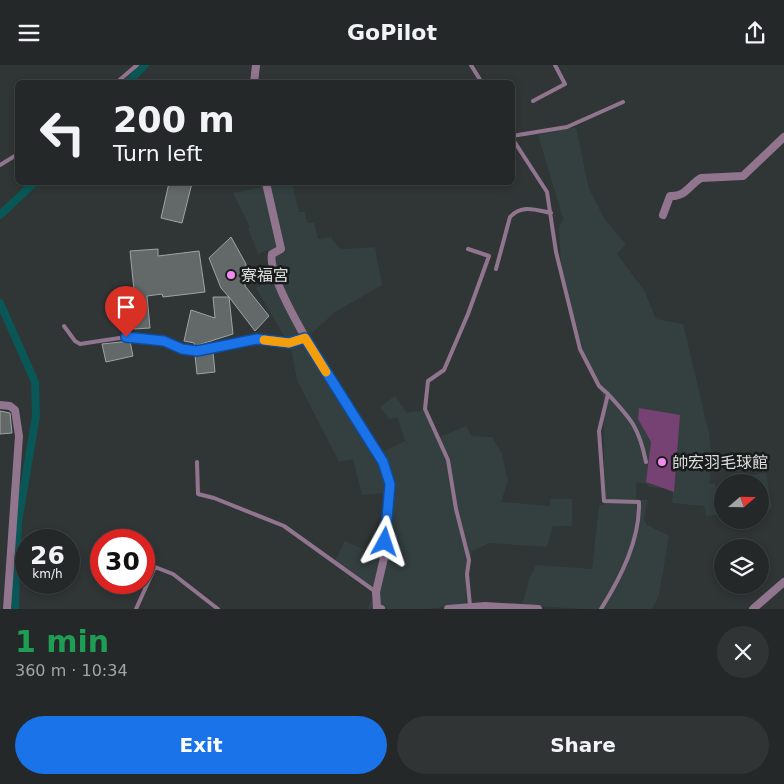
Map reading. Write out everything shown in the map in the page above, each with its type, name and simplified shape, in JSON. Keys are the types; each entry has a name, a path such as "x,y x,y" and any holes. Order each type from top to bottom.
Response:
{"street":[{"path":"254,80 256,65"},
{"path":"663,215 670,196 678,196 688,191 701,178 743,175 784,137"},
{"path":"266,185 281,249 272,255 271,264 305,338 383,462 390,484 384,558 376,592 378,609"},
{"path":"0,405 10,406 15,410 19,436 6,609"},
{"path":"753,609 784,582"},
{"path":"448,609 538,609"}],"lane":[{"path":"119,80 136,65"},
{"path":"471,65 480,80"},
{"path":"533,101 565,84 555,65"},
{"path":"515,136 567,127 623,102"},
{"path":"515,142 547,192 556,252 580,349 599,386 608,393 634,422 642,439 646,462"},
{"path":"0,165 15,156"},
{"path":"496,269 510,217 528,208 551,213"},
{"path":"468,249 488,257 468,314 444,371 428,381 425,409 448,461 456,509 469,560 467,574 469,608"},
{"path":"64,326 75,341 80,344 126,337 164,341 182,349 197,351 257,339 289,343 305,338"},
{"path":"601,609 621,576 639,518 639,502 604,501 599,431 608,393"},
{"path":"197,462 198,494 214,498 284,526 376,592"},
{"path":"136,609 155,567 173,574 218,609"}],"shaded area":[{"path":"576,127 589,189 605,220 626,244 617,254 644,290 656,319 683,324 709,433 712,462 709,484 714,483 714,515 706,516 704,506 672,503 673,489 648,487 647,484 636,482 636,499 648,500 644,520 647,525 669,536 659,595 652,609 581,609 522,605 530,577 536,565 592,569 599,505 604,505 604,399 588,365 567,298 561,265 559,228 563,219 538,135"},
{"path":"268,185 292,185 299,212 305,212 307,223 314,223 318,239 331,237 338,247 343,249 375,247 382,285 335,312 310,335 373,441 384,451 405,441 398,418 389,419 380,407 395,396 407,413 423,410 439,437 466,426 472,436 492,437 502,454 508,481 501,502 550,506 550,499 572,499 572,526 553,526 547,547 490,543 472,551 466,604 428,609 367,609 372,599 372,588 334,563 345,541 379,556 386,493 362,495 353,459 339,462 297,380 291,348 256,288 273,278 268,250 258,254 248,228 250,227 233,193"},
{"name":"帥宏羽毛球館","path":"639,408 680,415 674,492 646,482 651,442 638,419"},
{"path":"769,490 772,508 769,508"}],"building":[{"path":"169,185 192,185 182,223 161,218"},
{"name":"寮福宮","path":"231,237 246,264 245,286 269,316 255,331 221,288 209,258"},
{"path":"158,249 158,256 199,251 205,292 163,297 162,294 147,296 150,328 134,329 131,301 135,300 130,251"},
{"path":"213,297 229,297 233,334 195,346 194,343 184,341 191,310 215,318"},
{"path":"130,341 133,356 106,362 102,344"},
{"path":"213,352 215,372 197,374 195,355"},
{"path":"0,411 10,413 12,433 0,434"}],"waterway":[{"path":"130,80 145,65"},
{"path":"0,215 32,185"},
{"path":"0,303 35,382 36,416 18,522 15,609"}],"slow traffic":[{"path":"264,340 289,343 305,338 326,372"}],"place":[{"name":"寮福宮","path":"231,275"},
{"name":"帥宏羽毛球館","path":"662,462"}],"route":[{"path":"126,337 164,341 182,349 197,351 257,339 289,343 305,338 383,462 390,484 385,542"}]}
